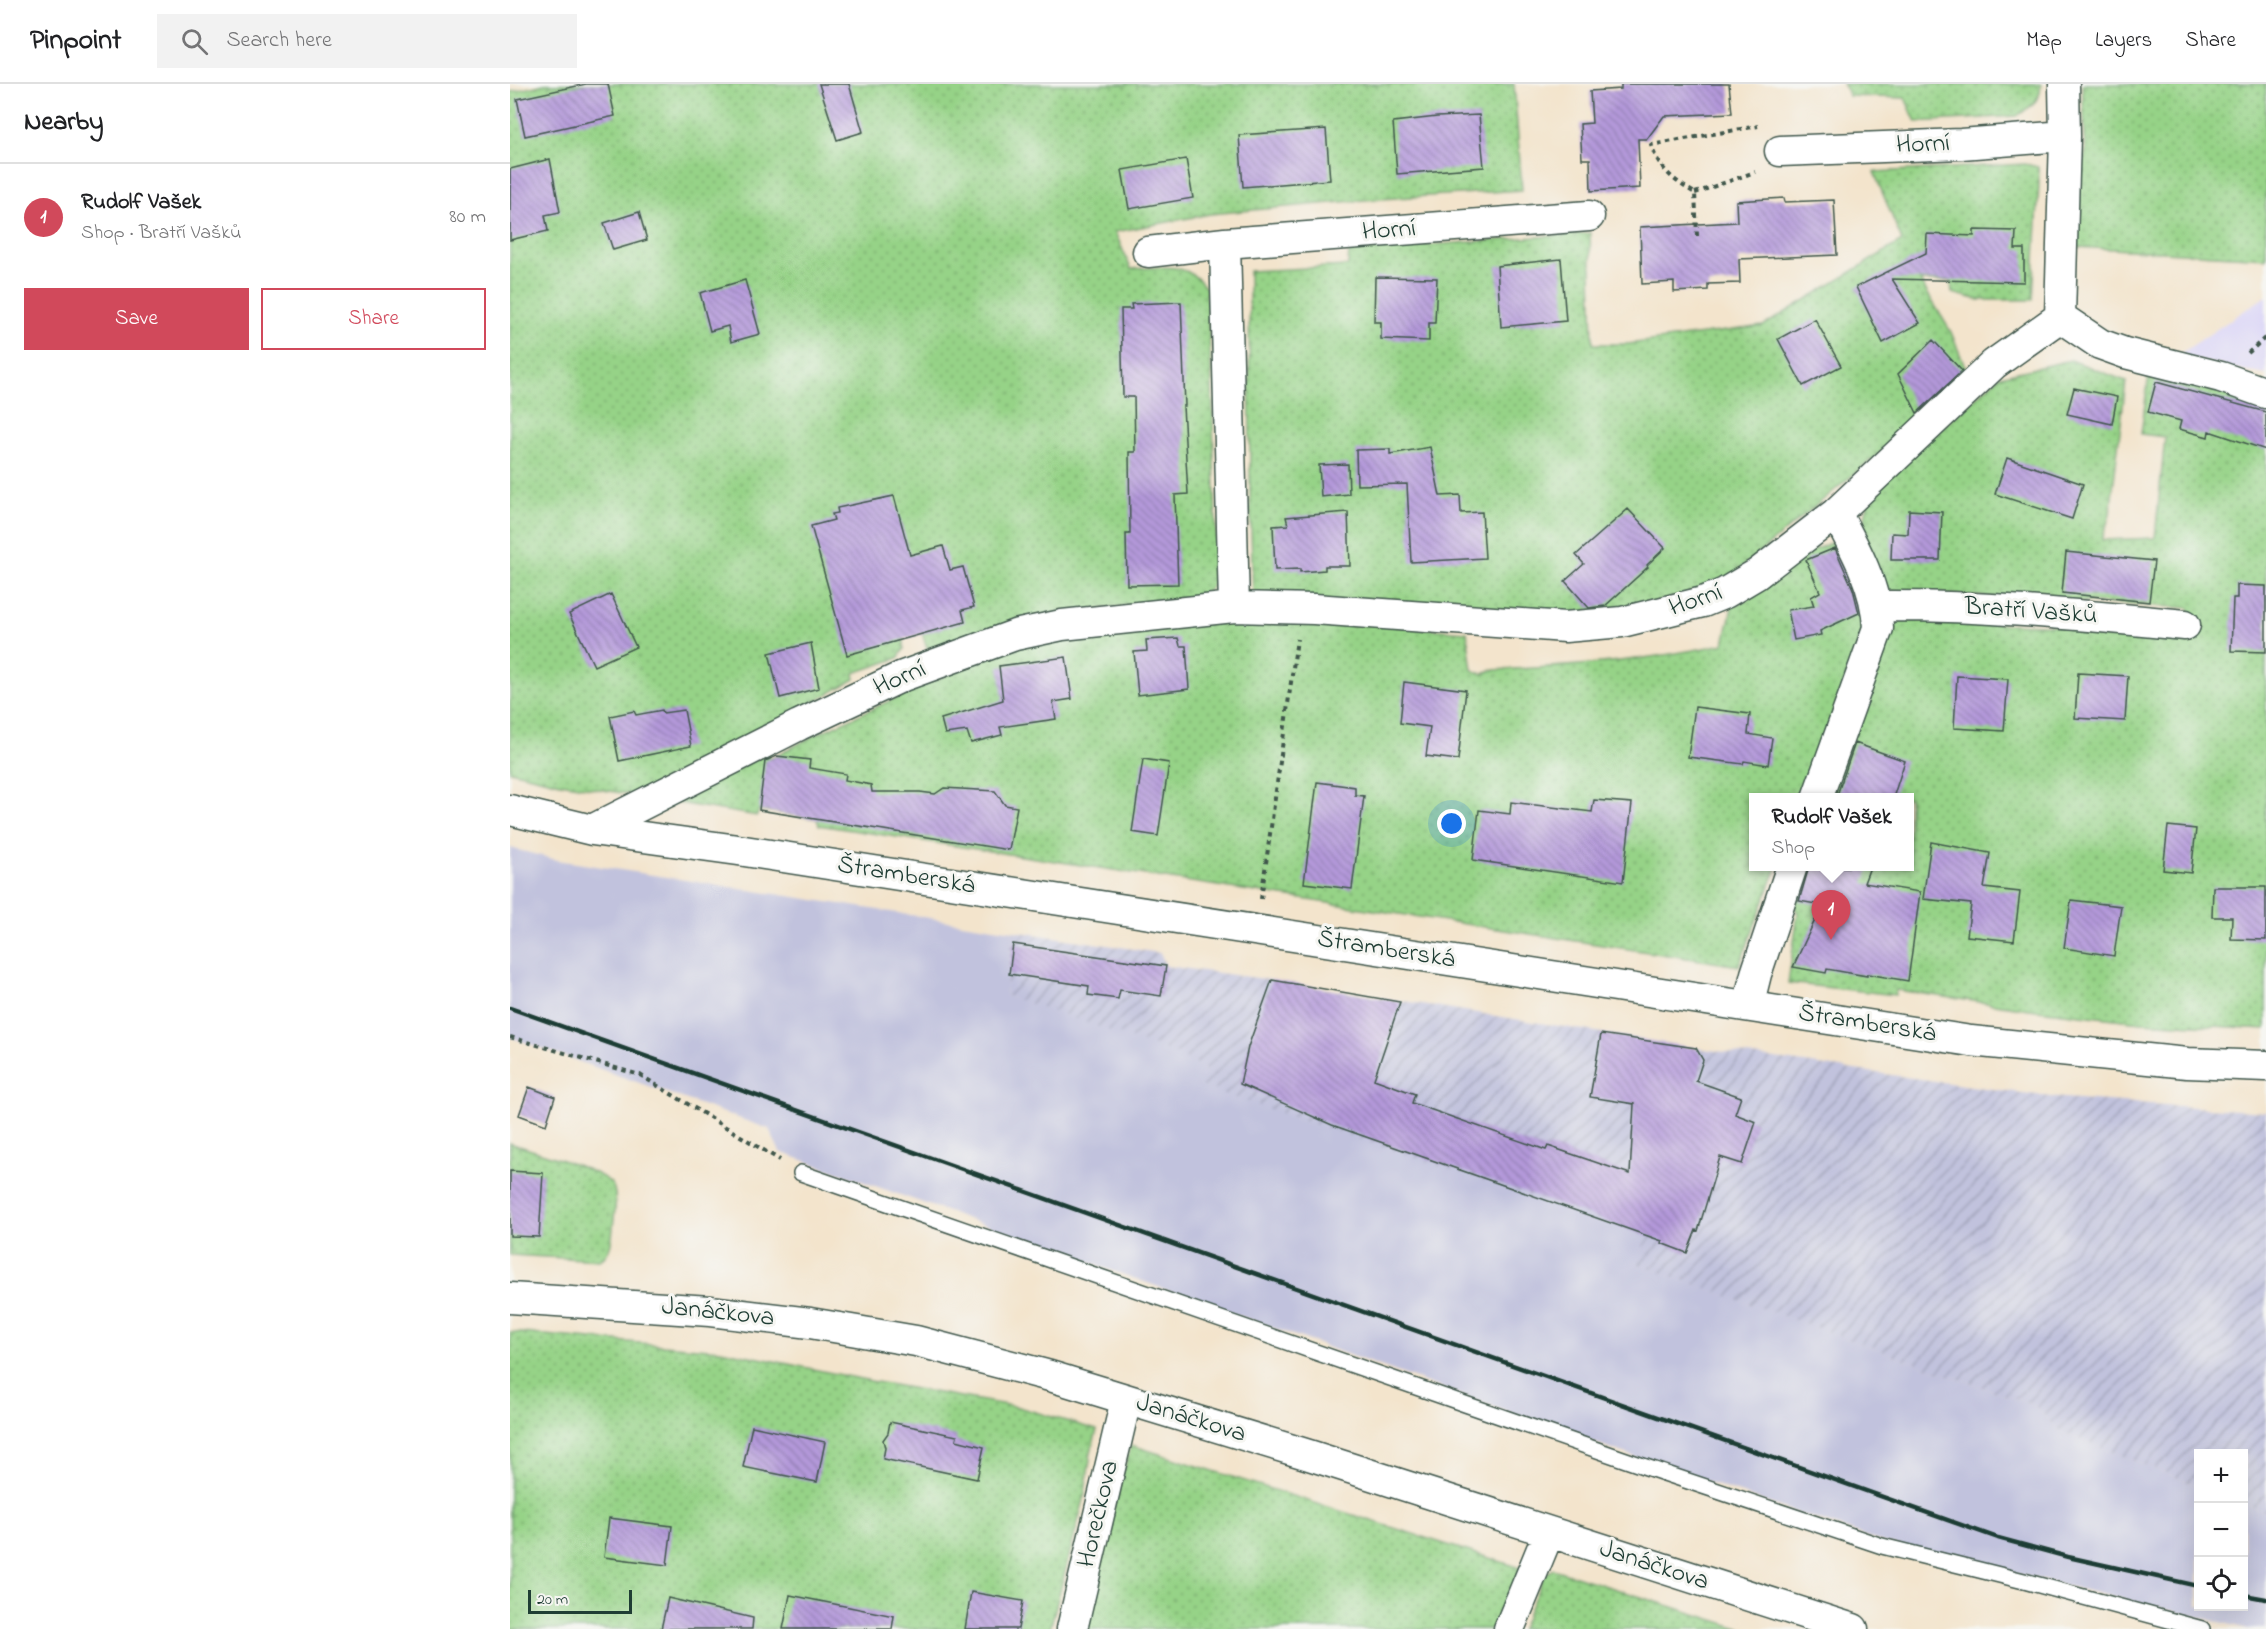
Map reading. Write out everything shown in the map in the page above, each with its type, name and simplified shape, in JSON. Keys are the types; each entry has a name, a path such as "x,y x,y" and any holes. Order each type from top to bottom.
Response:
{"street":[{"path":"2064,84 2065,136 2060,317 2100,344 2266,393"},
{"name":"Horní","path":"1780,151 1961,144 2065,136"},
{"name":"Horní","path":"1148,252 1225,243 1589,216"},
{"path":"1225,243 1234,608"},
{"name":"Horní","path":"592,830 799,725 903,676 1016,635 1062,625 1234,608 1301,609 1565,627 1622,622 1703,603 1757,574 1836,513 1994,364 2060,317"},
{"path":"1819,793 1878,628 1877,606 1851,541 1836,513"},
{"name":"Bratří Vašků","path":"1877,606 2035,610 2185,625"},
{"name":"Štramberská","path":"510,810 592,830 738,850 1971,1041 2187,1063 2266,1066"},
{"path":"1748,1006 1791,871"},
{"name":"Janáčkova","path":"510,1298 710,1311 857,1331 927,1344 1050,1376 1310,1455 1853,1629"},
{"name":"Horečkova","path":"1072,1629 1126,1400"},
{"path":"1509,1629 1549,1532"}],"lane":[{"path":"801,1173 1649,1468 1882,1546 2202,1629"}],"path":[{"path":"1767,124 1651,145 1655,155 1673,181 1695,193 1780,163 1780,151"},
{"path":"1695,193 1697,236"},
{"path":"1261,898 1301,609"},
{"path":"510,1036 640,1076 801,1173"}],"shaded area":[{"path":"2266,296 2266,375 2177,356"},
{"path":"510,848 557,860 1013,931 1005,995 1170,1051 1205,1068 1201,1086 1645,1235 1643,1249 1635,1263 2035,1406 2061,1432 2194,1484 2194,1611 2248,1611 2248,1505 2266,1512 2266,1629 2249,1629 1885,1543 1646,1461 780,1152 769,1129 510,1037"},
{"path":"1013,931 1160,953 1166,966 1272,980 1696,1048 2051,1097 2266,1112 2266,1512 2248,1505 2248,1449 2194,1449 2194,1484 2061,1432 2035,1406 1634,1263 1643,1249 1200,1086 1205,1068 1005,995"}],"green space":[{"path":"545,84 1514,84 1522,190 1365,200 1210,214 1115,232 1131,269 1163,267 1182,269 1198,279 1206,288 1212,385 1217,560 1214,580 1207,592 1203,596 1041,616 977,631 927,649 905,575 888,580 904,640 904,649 898,658 854,673 855,679 733,747 634,795 560,783 510,771 510,92"},
{"path":"1843,84 2041,84 2040,93 2034,104 2017,116 1916,122 1905,98 1849,96"},
{"path":"2082,84 2266,84 2266,258 2077,247 2075,187 2086,152"},
{"path":"2026,164 2038,167 2039,182 2033,300 1979,300 1952,293 1951,281 1920,281 1951,332 1966,369 1964,373 1883,450 1731,576 1703,591 1596,616 1253,599 1249,271 1348,266 1349,251 1590,233 1593,344 1628,344 1763,326 1902,241 1874,172"},
{"path":"2071,360 2126,381 2110,514 2102,540 2155,538 2165,437 2141,434 2149,373 2173,377 2266,407 2266,1029 2140,1022 1896,990 1895,995 1788,983 1798,913 1791,901 1802,871 1914,871 1914,793 1828,793 1890,620 2073,626 2080,634 2106,637 2115,629 2186,637 2190,608 1888,591 1873,565 1865,543 1865,519 1872,490 2000,376"},
{"path":"1833,542 1863,612 1863,630 1804,793 1749,793 1749,871 1775,871 1739,966 819,825 817,819 759,810 757,816 678,803 687,792 767,754 770,759 815,735 964,667 1026,643 1228,621 1297,618 1467,632 1472,670 1483,674 1492,670 1637,659 1724,644 1732,607 1751,597 1804,554"},
{"path":"510,1143 582,1167 607,1180 613,1186 615,1201 612,1237 609,1250 604,1257 600,1260 510,1255"},
{"path":"510,1332 721,1350 871,1381 1018,1407 1097,1430 1091,1452 1084,1499 1050,1629 510,1629"},
{"path":"1131,1445 1521,1568 1497,1629 1081,1629"},
{"path":"1553,1569 1742,1629 1521,1629 1544,1575"}],"building":[{"path":"586,84 608,84 615,116 525,136 517,99"},
{"path":"819,84 849,84 863,132 837,140"},
{"path":"1621,84 1729,84 1732,113 1664,116 1647,139 1638,139 1640,188 1591,191 1590,159 1582,159 1580,124 1592,123 1590,91 1621,89"},
{"path":"1479,115 1484,167 1397,174 1393,122"},
{"path":"1326,129 1330,180 1243,187 1239,135"},
{"path":"550,159 560,212 545,215 548,231 510,240 510,169"},
{"path":"1186,159 1193,198 1129,209 1122,170"},
{"path":"1784,198 1785,202 1834,200 1837,255 1739,259 1740,283 1708,284 1708,290 1674,292 1674,282 1642,284 1640,227 1737,222 1736,201"},
{"path":"639,212 647,240 613,250 604,223"},
{"path":"1974,230 2016,231 2015,249 2024,249 2024,282 1892,279 1920,323 1883,343 1856,287 1926,253 1927,234 1974,236"},
{"path":"1561,259 1566,321 1501,327 1497,266"},
{"path":"1375,277 1437,278 1435,323 1429,323 1429,341 1381,339 1381,322 1374,322"},
{"path":"745,280 760,334 731,342 728,326 710,331 700,293"},
{"path":"1181,302 1188,494 1175,495 1178,584 1127,585 1126,534 1130,534 1129,452 1135,452 1134,397 1123,397 1121,309 1132,309 1131,304"},
{"path":"1815,319 1841,366 1803,386 1778,339"},
{"path":"1933,340 1962,371 1917,413 1898,374"},
{"path":"2156,382 2266,412 2266,450 2209,431 2208,437 2179,429 2181,421 2148,412"},
{"path":"2074,388 2117,397 2112,424 2067,414"},
{"path":"1430,447 1440,496 1460,495 1461,513 1482,512 1485,558 1411,562 1407,484 1357,485 1356,450 1390,449 1390,454"},
{"path":"2007,458 2083,484 2072,519 1995,494"},
{"path":"1348,464 1349,494 1321,497 1319,465"},
{"path":"894,496 910,555 943,546 950,570 963,567 974,607 962,610 965,622 847,655 811,526 834,520 832,514 838,513 837,508"},
{"path":"1628,509 1665,548 1647,565 1648,567 1605,606 1589,608 1565,581 1584,564 1576,555"},
{"path":"1909,510 1942,512 1940,560 1891,560 1892,533 1908,534"},
{"path":"1348,512 1350,566 1325,566 1325,570 1300,572 1300,569 1275,570 1273,526 1288,525 1286,517"},
{"path":"1835,548 1853,589 1859,613 1820,631 1821,635 1794,640 1788,610 1814,606 1811,597 1820,592 1806,560"},
{"path":"2066,552 2154,561 2149,602 2062,593"},
{"path":"2237,585 2266,586 2266,652 2231,651 2233,598 2237,598"},
{"path":"611,594 636,647 594,666 569,614"},
{"path":"1178,638 1180,646 1186,646 1189,689 1138,695 1134,652 1147,651 1146,640"},
{"path":"811,643 819,688 780,698 769,653"},
{"path":"1066,657 1072,699 1053,702 1056,719 1000,727 1002,735 971,743 967,731 945,734 941,719 1003,700 999,666"},
{"path":"2078,673 2128,676 2125,721 2075,718"},
{"path":"1957,676 2008,679 2004,731 1954,728"},
{"path":"1404,682 1466,690 1458,760 1426,756 1430,727 1400,723"},
{"path":"1695,707 1750,714 1748,734 1772,738 1768,765 1688,757"},
{"path":"662,710 663,713 684,710 691,746 619,761 610,716 634,711 636,715"},
{"path":"1855,743 1905,761 1895,793 1838,793"},
{"path":"777,756 810,760 809,768 846,774 845,780 871,785 872,792 935,794 944,788 995,791 1005,805 1017,807 1009,850 759,810 765,761"},
{"path":"1143,759 1169,763 1158,836 1132,832"},
{"path":"1317,782 1355,787 1355,795 1364,796 1352,889 1304,883"},
{"path":"1594,800 1632,803 1623,882 1473,860 1479,810 1510,814 1511,802 1592,812"},
{"path":"2168,826 2196,829 2191,873 2163,870"},
{"path":"1931,842 1990,853 1984,888 2020,892 2014,941 1967,936 1971,904 1923,899"},
{"path":"1808,871 1868,871 1864,883 1920,892 1908,981 1827,969 1826,973 1793,967 1822,905 1799,901"},
{"path":"2213,887 2266,887 2266,940 2231,939 2232,917 2212,917"},
{"path":"2071,900 2121,906 2114,956 2064,948"},
{"path":"1013,944 1166,966 1161,996 1120,990 1118,999 1088,995 1089,986 1009,974"},
{"path":"1272,980 1400,1002 1374,1079 1415,1094 1412,1103 1546,1150 1548,1146 1630,1174 1634,1104 1590,1097 1601,1034 1696,1048 1703,1060 1696,1081 1741,1097 1735,1114 1756,1122 1742,1164 1720,1157 1698,1231 1696,1230 1687,1253 1661,1243 1662,1241 1332,1125 1240,1084 1248,1047"},
{"path":"529,1087 555,1097 546,1125 519,1115"},
{"path":"510,1171 543,1173 539,1237 510,1236"},
{"path":"890,1422 957,1436 956,1440 984,1447 977,1479 883,1459 885,1448 883,1440 888,1433"},
{"path":"752,1426 825,1442 817,1482 743,1467"},
{"path":"609,1518 672,1526 667,1565 604,1557"},
{"path":"971,1592 1023,1601 1018,1629 965,1629"},
{"path":"790,1595 894,1616 892,1629 783,1629"},
{"path":"668,1598 753,1618 752,1629 661,1629"}],"railway":[{"path":"510,1008 1998,1538 2068,1557 2194,1585"},
{"path":"2248,1596 2266,1599"}],"place":[{"name":"Rudolf Vašek","path":"1831,940"}]}
